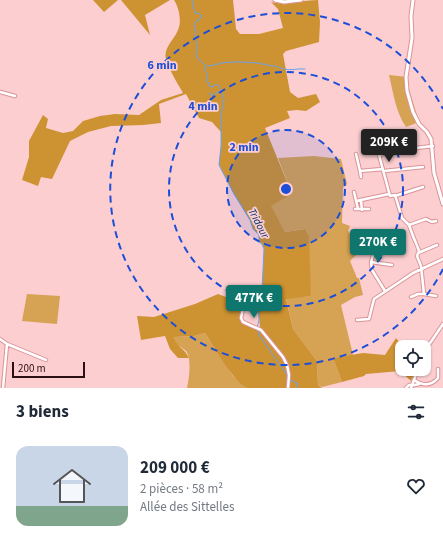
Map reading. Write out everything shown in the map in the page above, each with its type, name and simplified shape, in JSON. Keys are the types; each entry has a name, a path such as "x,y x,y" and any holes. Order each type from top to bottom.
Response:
{"street":[{"path":"275,0 284,2 301,0"},
{"path":"413,0 411,16 412,38 406,86 413,112 419,124 429,134 433,146 434,173 443,204"},
{"path":"0,92 15,96"},
{"path":"379,155 398,150 433,146"},
{"path":"377,148 389,194"},
{"path":"356,154 361,177"},
{"path":"360,172 423,167"},
{"path":"356,201 389,194 390,196 395,196 423,188"},
{"path":"354,192 356,209 369,209"},
{"path":"395,196 402,218 409,225 418,248 417,256 421,266 424,294"},
{"path":"361,200 362,210"},
{"path":"409,225 426,219 432,222 436,221"},
{"path":"373,234 371,241 374,252 371,262 372,270 385,291"},
{"path":"418,253 437,245"},
{"path":"357,320 368,319 374,299 385,291 421,269 443,259"},
{"path":"371,262 392,265"},
{"path":"411,297 418,294 436,296"},
{"path":"243,309 241,318 243,322 261,330 283,357 287,365 289,375 288,388"},
{"path":"431,342 443,324"},
{"path":"0,339 7,344 46,360"},
{"path":"3,388 7,344"},
{"path":"414,380 419,384 427,385 436,380 439,374 438,369"},
{"path":"415,376 414,380 415,387"},
{"path":"415,387 419,384"},
{"path":"406,388 409,385 415,387"}],"shaded area":[{"path":"93,0 118,0 104,12"},
{"path":"121,0 170,0 145,15 150,35"},
{"path":"174,0 233,0 236,29 240,34 259,34 283,28 278,9 271,2 289,3 318,0 320,22 319,42 286,51 283,54 290,92 298,98 316,94 320,102 306,111 287,111 290,118 265,128 292,194 271,206 285,232 305,229 309,237 311,296 286,299 293,329 317,361 318,385 322,388 247,388 235,378 205,333 194,336 174,337 177,344 189,358 178,358 170,349 165,336 141,340 137,316 154,317 195,304 218,294 234,300 241,307 241,322 258,330 260,328 258,304 262,290 264,249 262,244 259,242 259,235 253,229 250,220 219,165 221,132 212,122 199,118 186,94 159,104 161,123 111,126 88,132 70,141 52,179 41,177 38,186 22,180 29,157 29,141 43,115 48,119 46,128 63,133 73,131 83,121 100,116 115,114 139,115 161,100 183,93 173,76 165,55 180,23"},
{"path":"389,75 408,77 408,86 419,122 406,127 397,109"},
{"path":"314,156 341,159 347,184 343,187 342,223 350,226 348,231 353,237 357,254 350,261 357,278 359,278 363,295 355,297 341,305 353,355 333,358 342,382 322,387 318,385 317,361 293,329 286,298 311,296 304,229 285,232 270,206 292,194 278,158"},
{"path":"27,294 60,296 57,324 22,321"},
{"path":"205,333 233,376 247,388 187,388 189,375 188,354 178,345 174,337 194,336"},
{"path":"396,338 398,340 395,340 395,371 366,374 364,376 342,382 333,358 363,353 385,355"},
{"path":"406,376 413,376 411,381"}],"waterway":[{"name":"Tridour","path":"192,0 195,13 200,14 201,17 194,25 197,44 196,55 197,58 205,65"},
{"path":"207,66 227,62 240,62 276,66 287,70 305,69"},
{"name":"Tridour","path":"206,66 206,81 209,83 209,86 213,87 216,84 219,86 224,99 221,115 221,146 219,165 250,220 253,229 259,235 259,242 262,244 264,249 262,290 258,304 259,320 257,328 259,335 287,375 287,380"},
{"path":"210,93 210,95 213,95 220,91"},
{"name":"Tridour","path":"290,380 297,383 298,388"}]}
